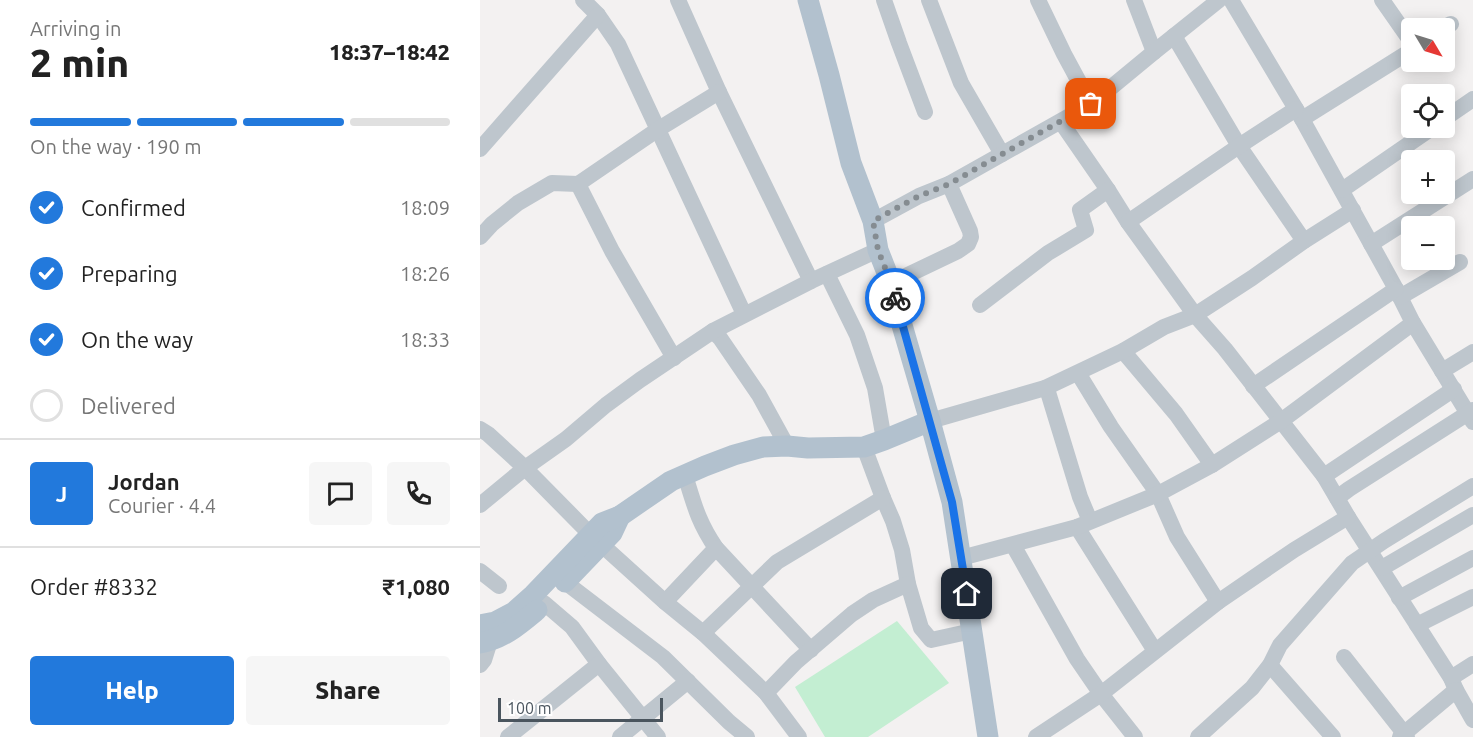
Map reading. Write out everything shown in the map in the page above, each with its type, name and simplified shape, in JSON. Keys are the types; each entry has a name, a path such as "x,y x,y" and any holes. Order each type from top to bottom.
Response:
{"main road":[{"path":"813,2 851,163 873,221 878,250 891,283 952,502 988,737"},
{"path":"483,637 495,622 514,612 596,540 612,533 620,516 671,481 734,455 763,447 864,447 930,421"},
{"path":"483,637 508,633 544,603 565,582 596,540"}],"street":[{"path":"583,0 598,15 618,44 744,314"},
{"path":"678,0 719,92 811,281"},
{"path":"884,0 925,112"},
{"path":"929,0 961,82 1002,154"},
{"path":"1038,0 1091,104"},
{"path":"1134,0 1154,51"},
{"path":"873,221 919,196 949,184 1091,104 1219,0"},
{"path":"1231,0 1342,190 1413,323 1471,415 1337,498"},
{"path":"1382,0 1401,27"},
{"path":"480,149 598,15"},
{"path":"1174,36 1239,146 1304,241"},
{"path":"1128,222 1239,146 1401,56"},
{"path":"480,237 518,203 552,183 578,184 657,130 719,92"},
{"path":"1455,111 1473,99"},
{"path":"1061,122 1128,222 1195,315 1225,349 1323,476 1382,568 1473,720"},
{"path":"1342,190 1417,138"},
{"path":"1371,244 1473,179"},
{"path":"578,184 612,251 674,358"},
{"path":"891,283 968,244 971,237 970,231 949,184"},
{"path":"980,305 1048,253 1086,230 1080,210 1108,190"},
{"path":"930,421 1045,388 1124,351 1164,327 1195,315 1353,210"},
{"path":"480,505 606,405 713,331 878,250"},
{"path":"1253,386 1398,293 1460,262"},
{"path":"826,274 857,335 872,377 884,441"},
{"path":"961,558 1084,524 1158,494 1212,465 1281,421 1413,323"},
{"path":"713,331 726,345 759,395 787,446"},
{"path":"1124,351 1176,414 1212,465"},
{"path":"1442,371 1473,352"},
{"path":"1078,373 1111,427 1158,494 1177,537 1218,602"},
{"path":"1045,388 1080,497 1084,524 1155,651"},
{"path":"1323,476 1454,388"},
{"path":"480,429 525,468 596,540 703,633 766,693 799,737"},
{"path":"864,447 893,520 921,628 931,640 972,631"},
{"path":"686,475 696,512 716,548 811,650"},
{"path":"1198,737 1252,688 1270,665 1280,645 1352,563 1473,486"},
{"path":"703,633 777,562 883,498"},
{"path":"1382,568 1473,515"},
{"path":"1036,737 1101,694 1218,602 1294,550 1348,517"},
{"path":"1012,545 1077,659 1135,737"},
{"path":"665,602 716,548"},
{"path":"1399,598 1473,558"},
{"path":"480,571 499,586"},
{"path":"565,582 663,657 747,737"},
{"path":"766,693 796,662 852,614 873,600 908,584"},
{"path":"1416,626 1473,597"},
{"path":"544,603 572,627 658,737"},
{"path":"480,665 483,660 483,637"},
{"path":"1344,657 1404,736 1473,664"},
{"path":"508,737 599,664"},
{"path":"1270,665 1333,737"},
{"path":"620,737 688,681"}],"green space":[{"path":"897,621 949,683 868,737 825,737 795,687"}],"way so far":[{"path":"895,298 878,250 873,221 919,196 949,184 1091,104"}],"route":[{"path":"895,298 952,502 967,594"}]}
